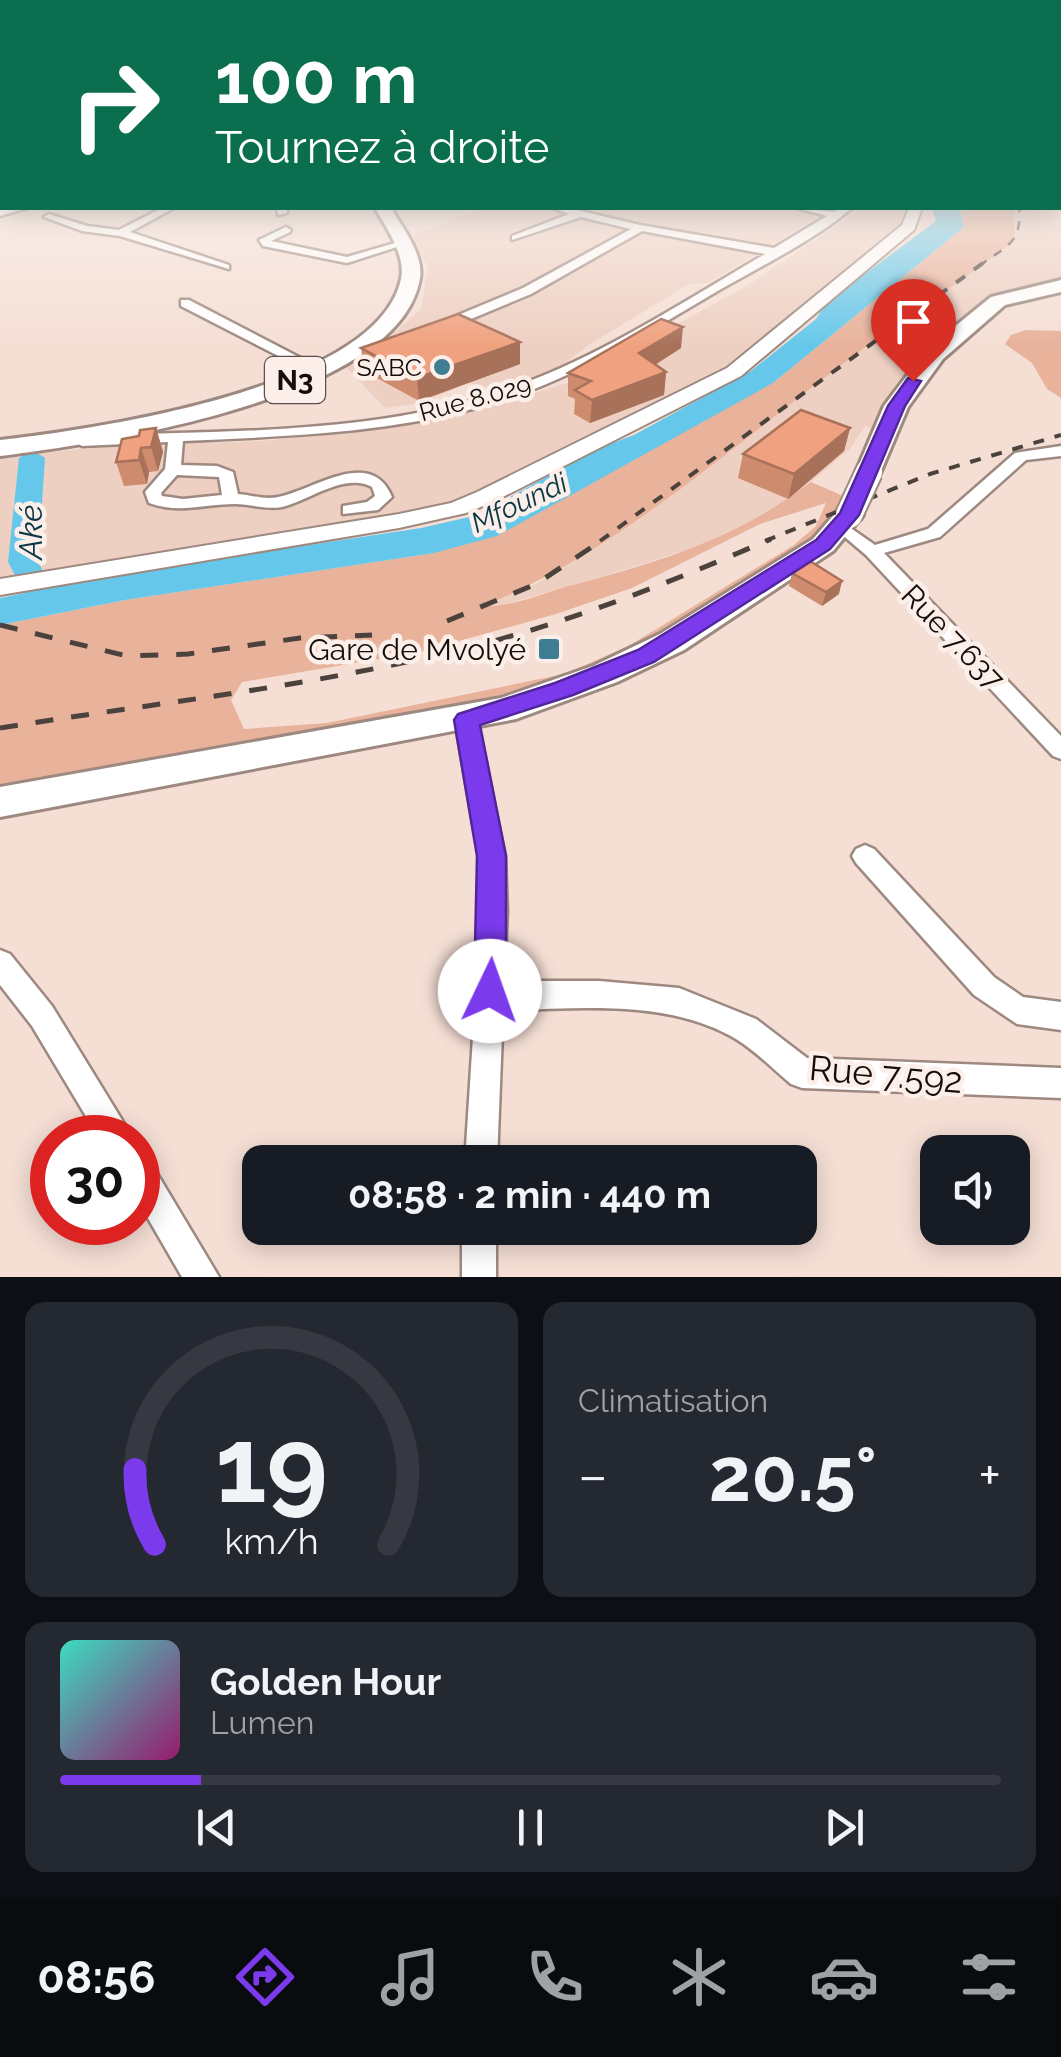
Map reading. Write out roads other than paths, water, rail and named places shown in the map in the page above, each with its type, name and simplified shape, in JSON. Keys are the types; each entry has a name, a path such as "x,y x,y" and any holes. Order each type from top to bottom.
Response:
{"main road":[{"name":"N3","path":"63,441 225,399 309,366 350,342 394,301 402,267 385,227"},
{"name":"N3","path":"0,448 140,428 253,397 354,349 394,314 411,280 405,251 393,227"},
{"path":"0,587 458,508 734,372 910,227"},
{"path":"0,802 466,720 564,689 646,656 814,551 846,521 896,406 935,354 998,300 1061,286"}],"street":[{"path":"81,227 122,232 225,267"},
{"path":"122,232 133,227"},
{"path":"516,238 545,227"},
{"path":"634,227 775,252"},
{"name":"Rue 8.029","path":"63,441 296,431 413,416 489,400 592,358 817,227"},
{"path":"431,330 527,291 640,228"},
{"path":"286,230 264,240 267,244 347,260 395,246"},
{"path":"185,304 309,366"},
{"path":"354,349 392,343"},
{"path":"176,437 173,470 153,492 155,499 167,505 233,499 279,503 317,487 366,478 376,480 383,488 384,497 372,506 348,510"},
{"path":"872,550 908,543 934,532 1022,456 1061,451"},
{"path":"173,470 217,471 227,475 227,488 233,499"},
{"name":"Rue 7.637","path":"846,521 1061,750"},
{"path":"466,720 492,856 482,1145"},
{"path":"865,856 984,986 1017,1010 1061,1016"},
{"path":"0,963 42,1016 103,1115"},
{"name":"Rue 7.592","path":"490,991 513,996 600,994 679,1002 746,1029 802,1073 1061,1083"},
{"path":"160,1207 202,1277"},
{"path":"479,1245 479,1277"}],"water":[{"name":"Mfoundi","path":"928,227 964,227 773,383 497,536 434,553 125,600 0,625 0,598 123,573 421,528 478,515 594,450 634,435 751,371 816,319 826,303"}],"waterway":[{"name":"Aké","path":"32,458 23,562 44,602"}],"railway":[{"path":"979,266 1010,243 1018,227"},
{"path":"600,541 983,263"},
{"path":"765,541 930,474 1061,435"},
{"path":"447,621 536,584 604,539"},
{"path":"0,728 305,681 426,658 559,621 771,539"},
{"path":"0,625 127,656 188,654 300,638 372,635"}],"place":[{"name":"SABC","path":"442,367"},
{"name":"Gare de Mvolyé","path":"549,649"}]}
